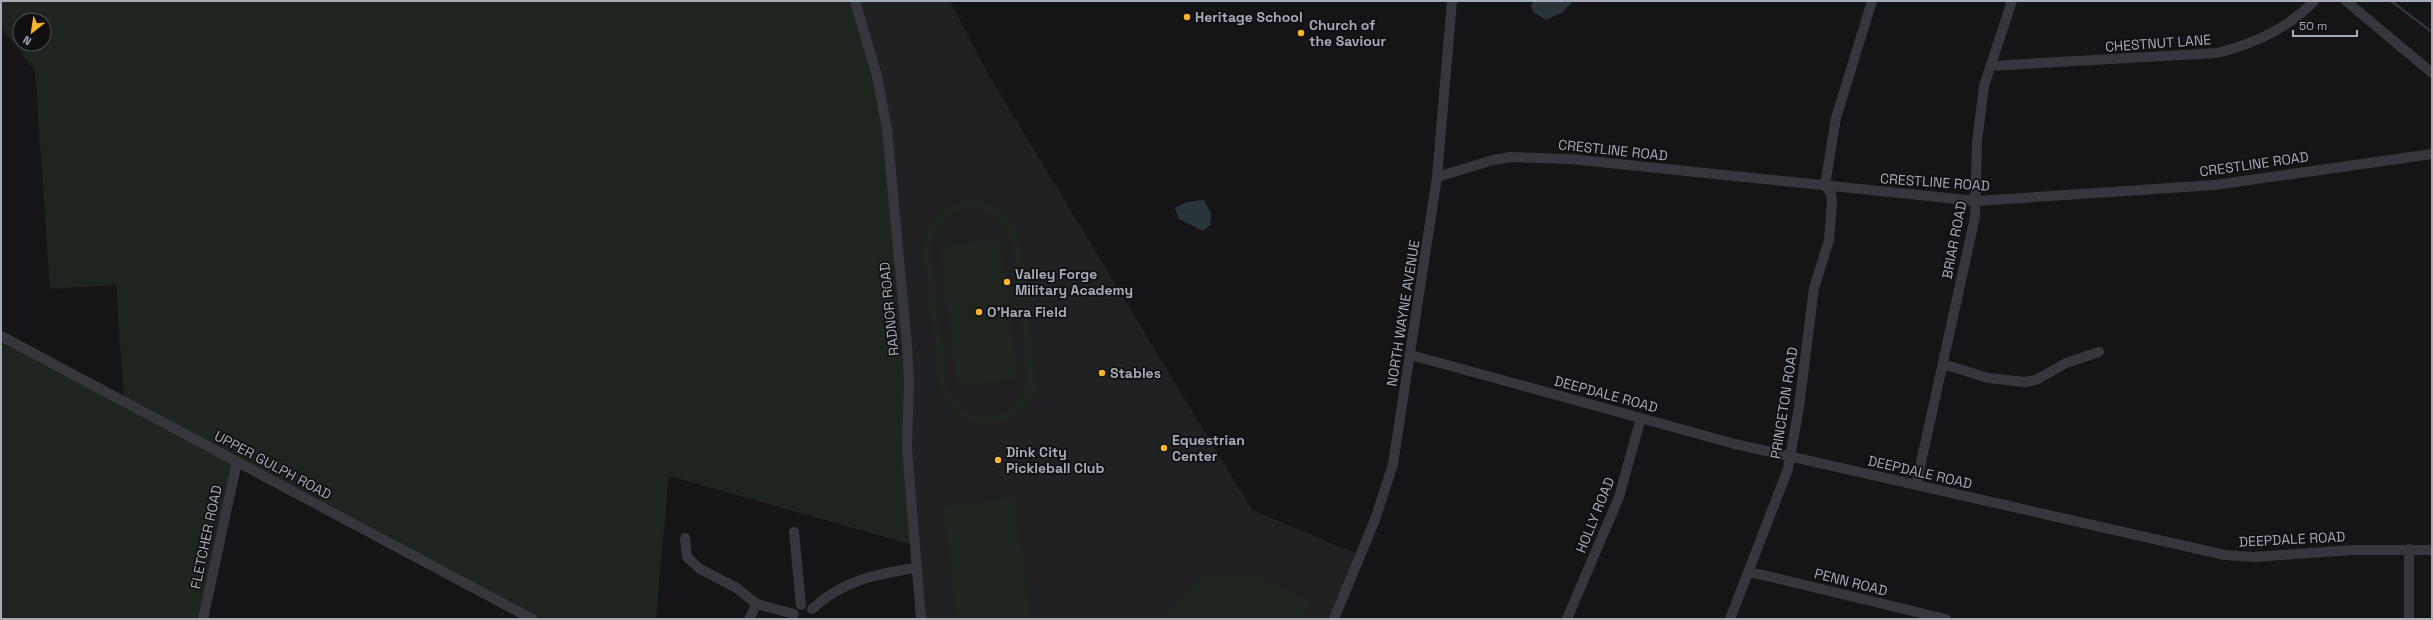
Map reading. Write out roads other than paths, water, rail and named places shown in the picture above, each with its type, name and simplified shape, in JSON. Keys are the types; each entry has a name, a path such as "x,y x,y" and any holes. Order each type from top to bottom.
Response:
{"street":[{"name":"RADNOR ROAD","path":"855,1 877,76 887,129 908,345 909,381 907,448 921,619"},
{"name":"NORTH WAYNE AVENUE","path":"1334,619 1388,485 1401,422 1437,177 1452,1"},
{"path":"1825,186 1836,118 1872,1"},
{"name":"BRIAR ROAD","path":"1916,485 1977,201 1977,142 1981,107 1990,66 2012,1"},
{"name":"CHESTNUT LANE","path":"1990,66 2217,53 2238,48 2271,34 2314,1"},
{"path":"2346,1 2432,73"},
{"name":"CRESTLINE ROAD","path":"1437,177 1493,160 1527,157 1977,201 2215,185 2432,154"},
{"name":"PRINCETON ROAD","path":"1730,619 1750,572 1783,482 1790,456 1799,407 1814,288 1829,240 1832,194 1825,186"},
{"name":"UPPER GULPH ROAD","path":"1,336 532,619"},
{"path":"1943,364 1988,378 2025,382 2036,380 2066,363 2099,352"},
{"name":"DEEPDALE ROAD","path":"1411,355 1735,444 2225,555 2254,557 2352,550 2432,550"},
{"name":"HOLLY ROAD","path":"1567,619 1619,497 1641,418"},
{"name":"FLETCHER ROAD","path":"204,619 237,462"},
{"path":"794,532 801,605 812,614 826,596 856,580 883,573 916,568"},
{"path":"685,538 687,557 693,564 735,587 757,604 794,617 796,608 801,605"},
{"path":"2408,550 2409,619"},
{"name":"PENN ROAD","path":"1750,572 1946,619"},
{"path":"749,619 757,604"}],"waterway":[{"path":"2391,1 2432,32"}],"place":[{"name":"Heritage School","path":"1187,17"},
{"name":"Church of the Saviour","path":"1301,33"},
{"name":"Valley Forge Military Academy","path":"1007,282"},
{"name":"O’Hara Field","path":"979,312"},
{"name":"Stables","path":"1102,373"},
{"name":"Equestrian Center","path":"1164,448"},
{"name":"Dink City Pickleball Club","path":"998,460"}]}
